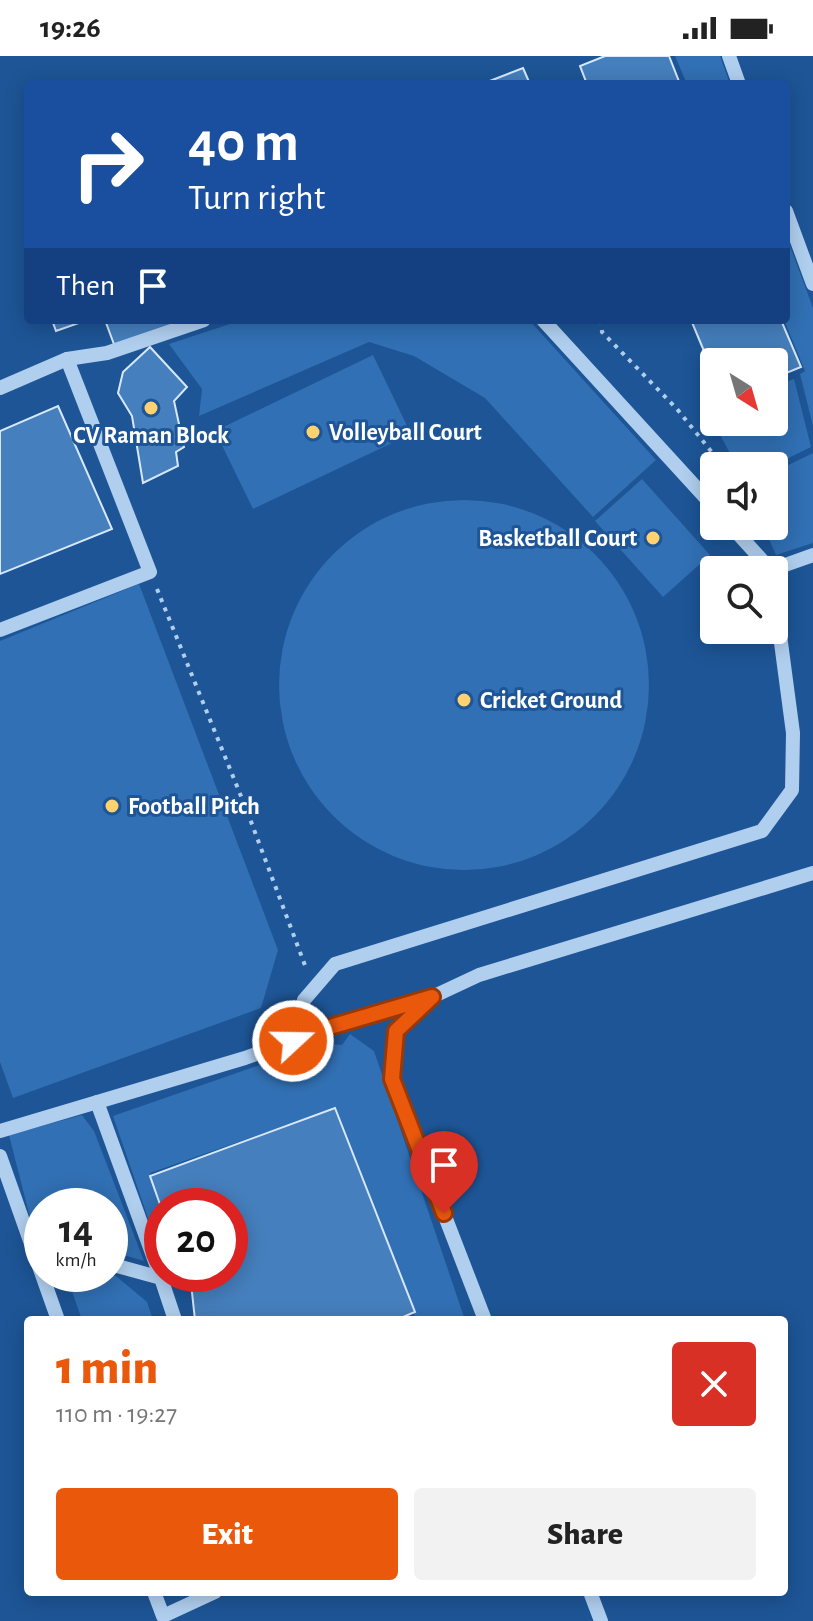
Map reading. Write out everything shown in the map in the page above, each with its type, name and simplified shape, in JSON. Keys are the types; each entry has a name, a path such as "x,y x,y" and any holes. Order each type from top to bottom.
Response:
{"street":[{"path":"729,56 738,80"},
{"path":"790,222 813,284"},
{"path":"0,388 67,359 107,353 192,324"},
{"path":"547,324 700,492"},
{"path":"0,630 150,572 67,359"},
{"path":"744,540 758,556"},
{"path":"788,564 813,555"},
{"path":"293,1041 304,1000 335,964 762,831 792,790 793,733 781,644"},
{"path":"0,1131 245,1058 330,1027 432,997 479,975 813,873"},
{"path":"432,997 396,1031 392,1079 483,1316"},
{"path":"97,1102 144,1231"},
{"path":"0,1156 24,1214"},
{"path":"50,1292 57,1316"},
{"path":"166,1292 174,1316"},
{"path":"156,1596 163,1616 206,1596"},
{"path":"592,1596 601,1621"}],"path":[{"path":"601,324 602,332 677,409 712,452"},
{"path":"150,572 247,811 314,989"}],"shaded area":[{"path":"675,56 720,56 729,80 685,80"},
{"path":"790,246 813,308 813,426 800,374 805,371 786,324 790,324"},
{"path":"230,324 533,324 656,460 593,517 485,398 414,356 369,342 199,416 202,389 169,344"},
{"name":"Volleyball Court","path":"373,355 411,434 253,509 215,431"},
{"path":"794,379 811,447 788,458 788,452 729,452 721,436 788,436 788,381"},
{"path":"813,453 813,543 776,555 769,540 788,540 788,465"},
{"name":"Basketball Court","path":"642,479 710,555 700,556 700,564 663,597 595,521"},
{"name":"Cricket Ground","path":"464,500 500,503 535,514 567,531 595,554 618,582 635,614 646,649 649,685 646,721 635,756 618,788 595,816 567,839 535,856 500,867 464,870 428,867 393,856 361,839 333,816 310,788 293,756 282,721 279,685 282,649 293,614 310,582 333,554 361,531 393,514 428,503"},
{"name":"Football Pitch","path":"139,584 278,950 261,1008 13,1098 0,1062 0,641"},
{"path":"350,1034 374,1051 464,1316 414,1316 335,1108 150,1173 155,1188 144,1188 144,1206 113,1116 323,1043 342,1045"},
{"path":"82,1115 94,1131 116,1188 24,1188 24,1194 9,1135"},
{"path":"128,1219 144,1261 128,1256"},
{"path":"128,1286 147,1302 152,1316 81,1316 72,1292 128,1292"}],"building":[{"path":"605,56 669,56 678,80 585,80 580,66"},
{"path":"523,68 528,80 492,80"},
{"path":"53,324 76,324 56,331"},
{"path":"106,324 180,324 115,347"},
{"path":"693,324 783,324 801,367 788,372 788,348 703,348"},
{"name":"CV Raman Block","path":"150,347 187,387 174,401 184,447 176,452 178,466 143,483 132,416 118,393 123,372"},
{"path":"58,406 112,529 0,574 0,431"},
{"path":"335,1108 415,1312 406,1316 195,1316 192,1292 248,1292 248,1188 154,1188 150,1176"}],"place":[{"name":"CV Raman Block","path":"151,408"},
{"name":"Volleyball Court","path":"313,432"},
{"name":"Basketball Court","path":"653,538"},
{"name":"Cricket Ground","path":"464,700"},
{"name":"Football Pitch","path":"112,806"}],"route":[{"path":"293,1041 432,997 396,1031 392,1079 444,1213"}]}
